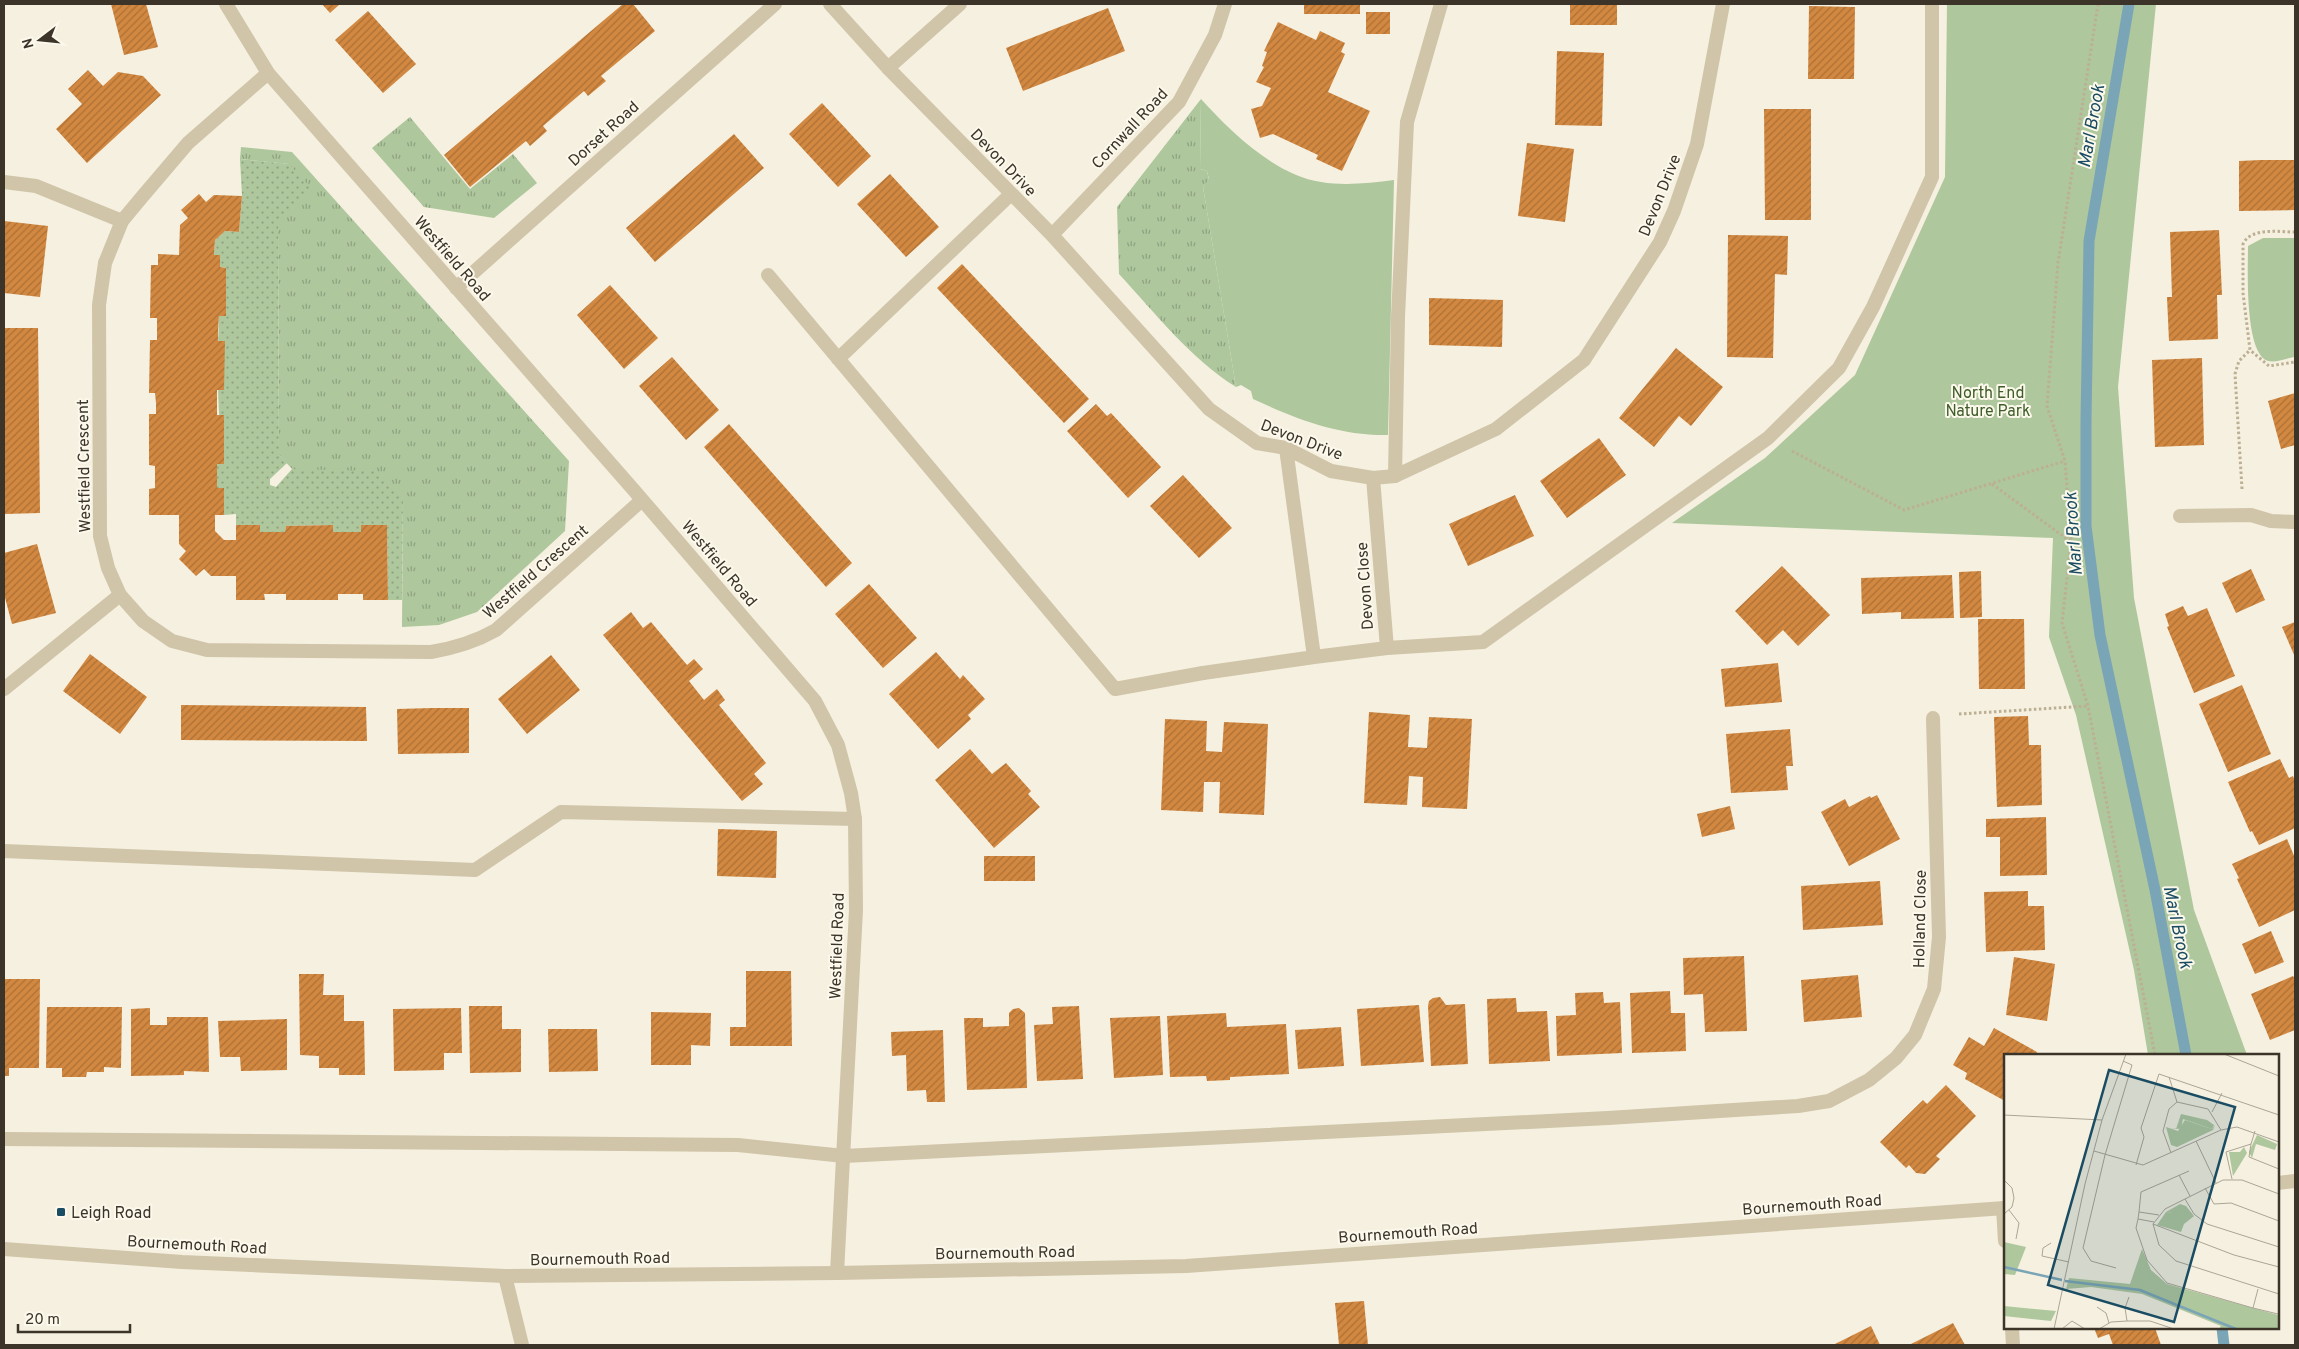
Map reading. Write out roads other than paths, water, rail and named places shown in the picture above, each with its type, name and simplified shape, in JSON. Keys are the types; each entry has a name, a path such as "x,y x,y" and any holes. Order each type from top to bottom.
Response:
{"street":[{"name":"Westfield Road","path":"226,4 268,73 642,500 814,701 838,745 852,793 855,819 856,910 837,1273"},
{"name":"Dorset Road","path":"456,288 775,4"},
{"name":"Devon Drive","path":"830,4 888,68 1052,235 1209,409 1257,443 1286,448 1331,471 1373,478 1395,476 1496,430 1584,360 1660,242 1677,203 1697,144 1722,4"},
{"path":"888,68 960,4"},
{"name":"Cornwall Road","path":"1052,235 1179,102 1215,34 1225,4"},
{"path":"1395,476 1398,317 1407,122 1441,4"},
{"path":"1386,648 1483,642 1768,438 1839,368 1872,307 1932,177 1932,4"},
{"name":"Westfield Crescent","path":"268,73 188,143 122,221 104,263 99,325 100,536 108,568 120,595 143,621 172,641 208,650 431,652 448,650 473,642 496,630 642,500"},
{"path":"4,182 36,186 122,221"},
{"path":"768,275 838,359 1011,194"},
{"name":"Devon Close","path":"838,359 1115,690 1203,673 1386,648 1373,478"},
{"path":"1286,448 1314,657"},
{"path":"2180,516 2251,515 2272,521 2295,522"},
{"path":"4,689 120,595"},
{"name":"Holland Close","path":"844,1156 1589,1119 1798,1106 1829,1101 1879,1074 1896,1058 1915,1035 1934,989 1939,937 1933,718"},
{"path":"4,851 475,870 561,812 855,819"},
{"path":"4,1139 738,1145 844,1156"},
{"path":"2279,1183 2295,1181"},
{"name":"Bournemouth Road","path":"4,1249 182,1262 505,1276 837,1273 1186,1266 2004,1208"},
{"path":"505,1276 522,1345"},
{"path":"2012,1329 2013,1345"}],"waterway":[{"name":"Marl Brook","path":"2129,4 2089,241 2086,526 2100,635 2155,890 2186,1054"},
{"name":"Marl Brook","path":"2222,1329 2224,1345"}],"place":[{"name":"Leigh Road","path":"61,1212"}],"park label":[{"name":"North End Nature Park","path":"1988,401"}]}
